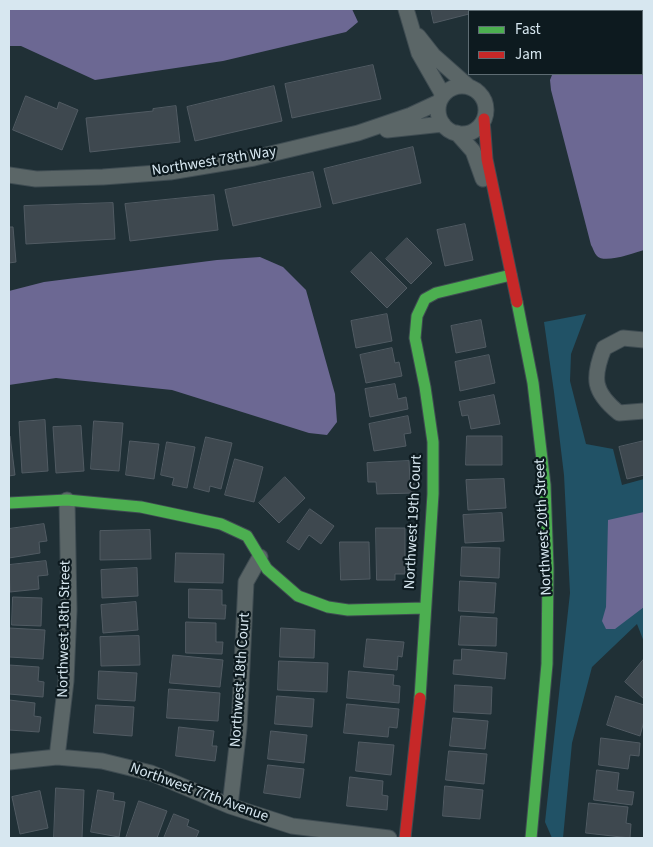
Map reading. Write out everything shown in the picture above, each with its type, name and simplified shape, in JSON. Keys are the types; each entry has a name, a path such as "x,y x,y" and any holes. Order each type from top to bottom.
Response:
{"street":[{"path":"406,9 419,53 441,98 439,117 449,130 465,134 473,131 480,126 484,119 486,111 485,102 476,90 468,86 433,55 413,29"},
{"path":"441,98 455,86 468,86"},
{"name":"Northwest 78th Way","path":"9,175 36,178 103,177 170,172 254,158 358,133 411,115 441,98"},
{"name":"Northwest 20th Street","path":"484,119 487,159 533,383 545,485 548,568 548,664 531,838"},
{"name":"Northwest 78th Way","path":"358,133 443,124"},
{"name":"Northwest 20th Street","path":"457,133 472,151 500,218"},
{"name":"Northwest 19th Court","path":"405,838 421,684 424,608 434,494 433,442 415,338 417,316 425,299 436,293 511,275"},
{"path":"644,340 623,338 604,348 597,366 598,389 606,402 619,413 644,412"},
{"path":"9,503 66,500 141,507 221,524 247,536 267,568 298,596 328,607 348,610 424,608"},
{"name":"Northwest 18th Street","path":"57,757 66,681 68,628 66,500"},
{"name":"Northwest 18th Court","path":"230,806 240,728 246,582 260,557"},
{"name":"Northwest 77th Avenue","path":"9,762 57,757 102,761 151,773 292,832 389,838"}],"shaded area":[{"path":"9,9 352,9 358,22 346,32 223,61 95,80 21,46 9,46"},
{"path":"644,49 644,250 606,259 596,255 591,245 550,80 552,75 643,75"},
{"path":"260,257 283,267 306,290 335,394 337,422 327,435 309,433 172,390 56,378 9,385 9,291 44,282 217,260"},
{"path":"586,314 571,354 570,381 586,444 613,449 622,485 644,479 644,642 637,624 592,667 572,743 563,838 552,838 545,822 570,593 564,475 544,322"},
{"path":"644,512 644,607 615,629 606,629 602,621 606,607 608,520"}],"building":[{"path":"431,9 469,9 468,14 434,23"},
{"path":"373,65 381,99 292,118 285,84"},
{"path":"274,86 282,121 195,141 187,107"},
{"path":"26,96 57,109 59,102 78,110 62,150 13,130"},
{"path":"176,106 180,142 90,152 86,118 153,111 153,109"},
{"path":"413,147 421,183 333,204 324,169"},
{"path":"313,172 321,207 233,226 225,190"},
{"path":"214,195 218,230 130,241 125,204"},
{"path":"113,203 115,239 26,244 24,206"},
{"path":"465,224 473,260 445,266 437,230"},
{"path":"9,227 13,227 16,262 9,263"},
{"path":"407,238 432,263 411,284 386,259"},
{"path":"371,252 407,288 387,308 351,272"},
{"path":"387,314 392,341 356,348 351,321"},
{"path":"481,320 486,347 456,353 451,326"},
{"path":"392,348 395,363 399,362 402,376 366,383 360,355"},
{"path":"489,355 495,383 460,391 455,362"},
{"path":"395,384 398,399 406,397 408,409 370,417 365,389"},
{"path":"494,395 500,424 471,429 468,415 462,416 459,402"},
{"path":"408,416 411,433 404,434 406,446 374,451 369,424"},
{"path":"45,420 48,471 22,473 19,422"},
{"path":"94,421 123,423 119,471 91,469"},
{"path":"81,426 84,471 56,473 53,427"},
{"path":"9,436 15,475 9,476"},
{"path":"467,436 502,436 502,465 466,465"},
{"path":"206,437 232,443 221,489 210,486 209,492 194,488"},
{"path":"130,441 159,444 154,479 126,475"},
{"path":"644,441 644,475 627,479 619,447"},
{"path":"167,442 195,447 187,488 172,485 174,478 161,475"},
{"path":"235,459 263,467 254,502 225,495"},
{"path":"409,461 410,480 414,480 414,493 377,494 376,482 368,482 367,463"},
{"path":"285,477 305,498 279,523 259,503"},
{"path":"504,479 506,508 468,510 466,480"},
{"path":"310,509 334,526 321,544 309,535 299,550 287,542"},
{"path":"502,513 504,541 465,543 463,515"},
{"path":"44,524 47,541 39,542 40,553 9,558 9,529"},
{"path":"376,528 405,528 405,574 395,574 395,580 377,580"},
{"path":"150,530 151,559 100,560 100,531"},
{"path":"340,542 369,542 370,579 341,580"},
{"path":"462,547 500,548 499,578 461,576"},
{"path":"176,553 224,554 223,583 175,582"},
{"path":"46,561 48,575 38,576 39,589 10,592 9,565"},
{"path":"137,568 138,596 102,598 101,570"},
{"path":"460,581 496,583 494,613 459,611"},
{"path":"189,589 222,590 222,605 226,605 225,619 189,618"},
{"path":"13,597 42,598 41,626 12,625"},
{"path":"136,602 138,630 103,633 101,605"},
{"path":"461,616 497,618 496,646 459,645"},
{"path":"186,622 216,623 216,642 223,642 222,654 186,653"},
{"path":"9,628 45,630 43,659 9,657"},
{"path":"281,628 315,630 314,658 280,657"},
{"path":"139,636 140,665 101,666 100,637"},
{"path":"367,639 404,642 402,657 398,656 397,670 364,667"},
{"path":"462,649 507,653 505,679 453,674 454,660 461,660"},
{"path":"173,655 223,660 220,687 170,683"},
{"path":"644,659 644,699 625,682"},
{"path":"279,661 328,663 327,692 278,690"},
{"path":"9,665 39,667 38,681 44,682 43,697 9,694"},
{"path":"99,671 137,673 135,701 98,699"},
{"path":"349,671 394,675 393,685 400,686 399,703 347,698"},
{"path":"455,685 492,687 491,714 454,712"},
{"path":"169,689 220,693 218,721 167,718"},
{"path":"277,696 314,699 312,727 275,724"},
{"path":"616,696 644,705 644,721 640,736 607,725"},
{"path":"9,700 35,703 34,716 41,717 39,732 9,730"},
{"path":"347,704 399,709 397,728 389,727 388,737 344,733"},
{"path":"96,705 134,707 132,736 94,733"},
{"path":"453,718 488,721 485,749 450,746"},
{"path":"179,727 214,731 212,746 217,746 215,761 176,756"},
{"path":"271,731 307,735 304,763 268,759"},
{"path":"601,738 640,743 639,756 630,755 628,769 599,765"},
{"path":"359,742 394,745 391,775 356,771"},
{"path":"449,751 487,754 484,784 446,780"},
{"path":"268,765 304,769 300,798 264,793"},
{"path":"597,770 619,773 617,790 634,792 632,805 594,800"},
{"path":"350,777 383,781 382,795 388,796 387,810 347,806"},
{"path":"445,786 483,790 480,819 443,816"},
{"path":"56,788 84,790 82,838 54,838"},
{"path":"98,790 114,793 113,800 125,802 119,837 91,832"},
{"path":"40,791 48,828 20,834 12,797"},
{"path":"139,801 167,811 157,838 126,838"},
{"path":"589,803 628,807 626,823 631,824 630,838 586,833"},
{"path":"174,814 189,820 187,826 199,831 196,838 164,838"}],"traffic: fast":[{"path":"420,698 433,494 433,442 415,338 417,316 425,299 436,293 511,275"},
{"path":"517,302 533,383 545,485 548,568 547,664 531,838"},
{"path":"9,503 67,500 141,507 221,524 247,536 267,569 298,596 328,607 348,610 425,608"}],"traffic: jam":[{"path":"484,119 487,159 517,302"},
{"path":"405,838 420,698"}]}
